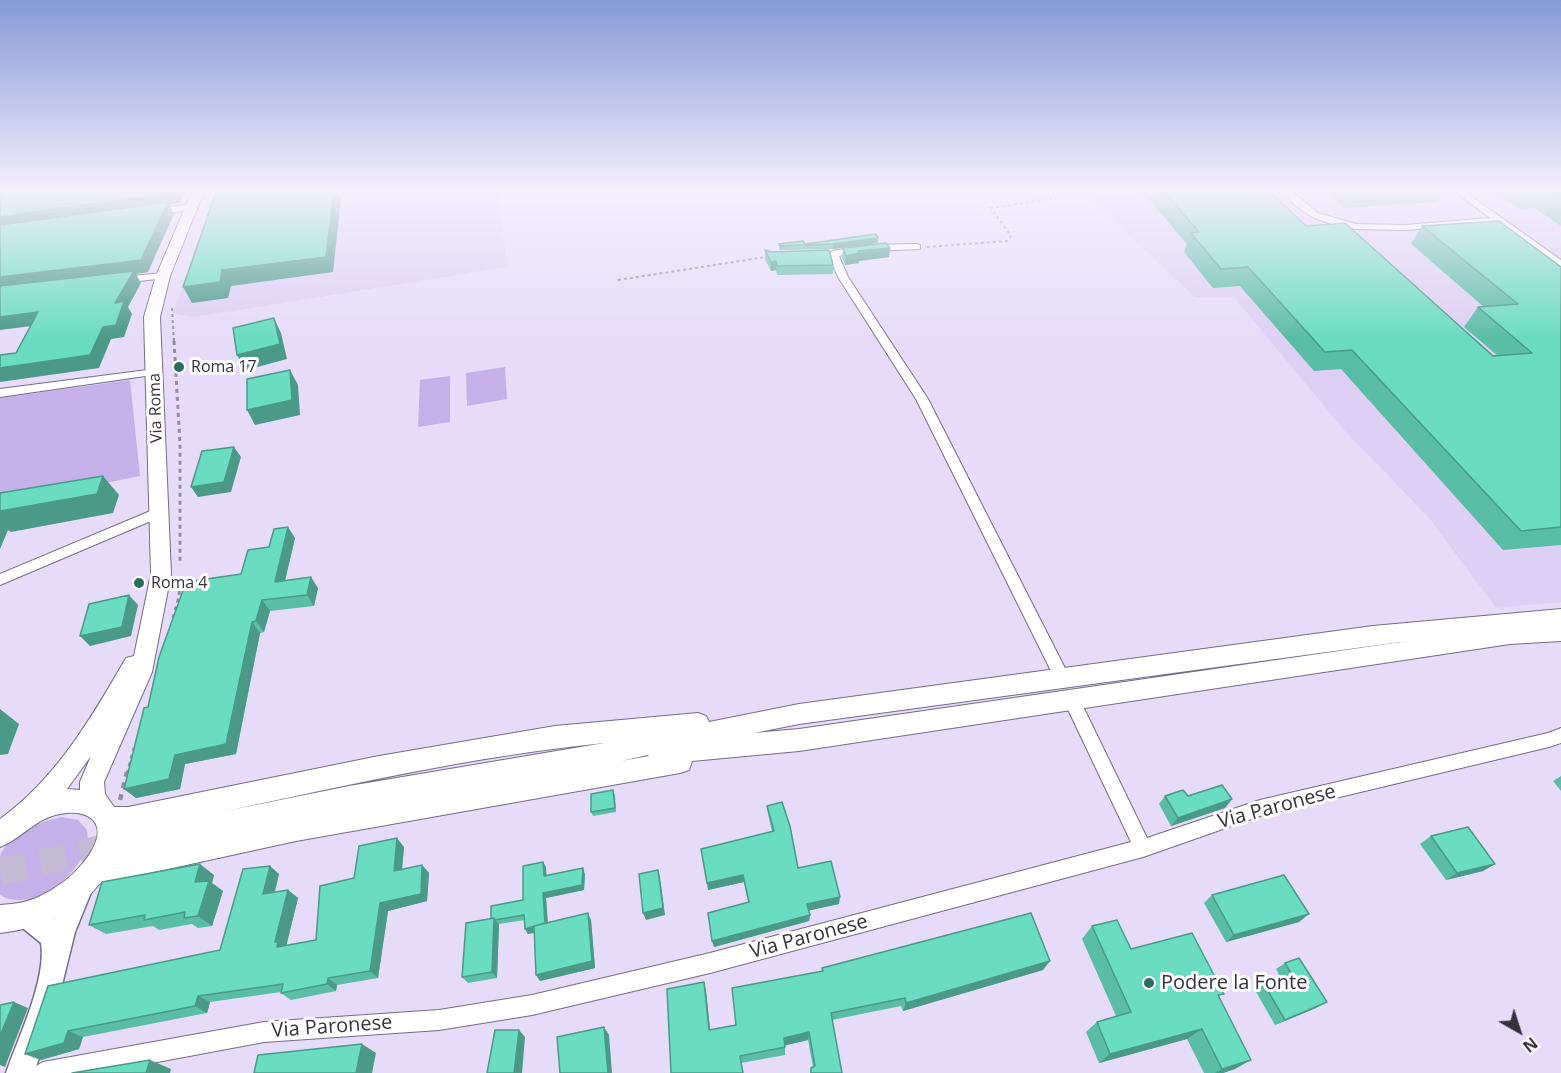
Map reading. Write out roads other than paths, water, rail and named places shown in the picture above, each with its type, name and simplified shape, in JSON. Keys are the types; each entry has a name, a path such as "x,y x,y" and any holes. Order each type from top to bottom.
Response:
{"main road":[{"name":"Via Roma","path":"0,920 28,916 58,902 88,877 107,844 102,812 92,797 92,782 134,689 150,635 161,574 152,317 163,276 179,239"},
{"path":"102,812 128,819 379,767 555,737 799,714 1373,635 1561,618"},
{"path":"88,877 296,829 799,740 1510,635 1561,632"},
{"name":"Via Roma","path":"0,835 46,798 67,772 150,635"},
{"path":"126,843 349,798 558,763 799,714"},
{"path":"558,763 799,740"},
{"name":"Via Roma","path":"26,815 66,801 88,802 102,812"}],"street":[{"path":"1525,239 1561,265"},
{"path":"819,255 868,248 917,247"},
{"path":"833,254 843,278 922,399 1062,678"},
{"path":"104,282 163,276"},
{"path":"0,393 155,372"},
{"path":"0,580 160,512"},
{"path":"1071,699 1143,848"},
{"name":"Via Paronese","path":"43,1073 264,1032 439,1020 532,1005 710,963 1143,848 1260,808 1430,770 1561,735"},
{"name":"Via Roma","path":"20,1073 69,911 88,877"},
{"name":"Via Roma","path":"28,916 42,924 51,934 55,945 54,965"}],"tunnel":[{"path":"0,872 117,845"}],"place":[{"name":"Roma 17","path":"179,367"},
{"name":"Roma 4","path":"139,583"},
{"name":"Podere la Fonte","path":"1149,983"}]}
